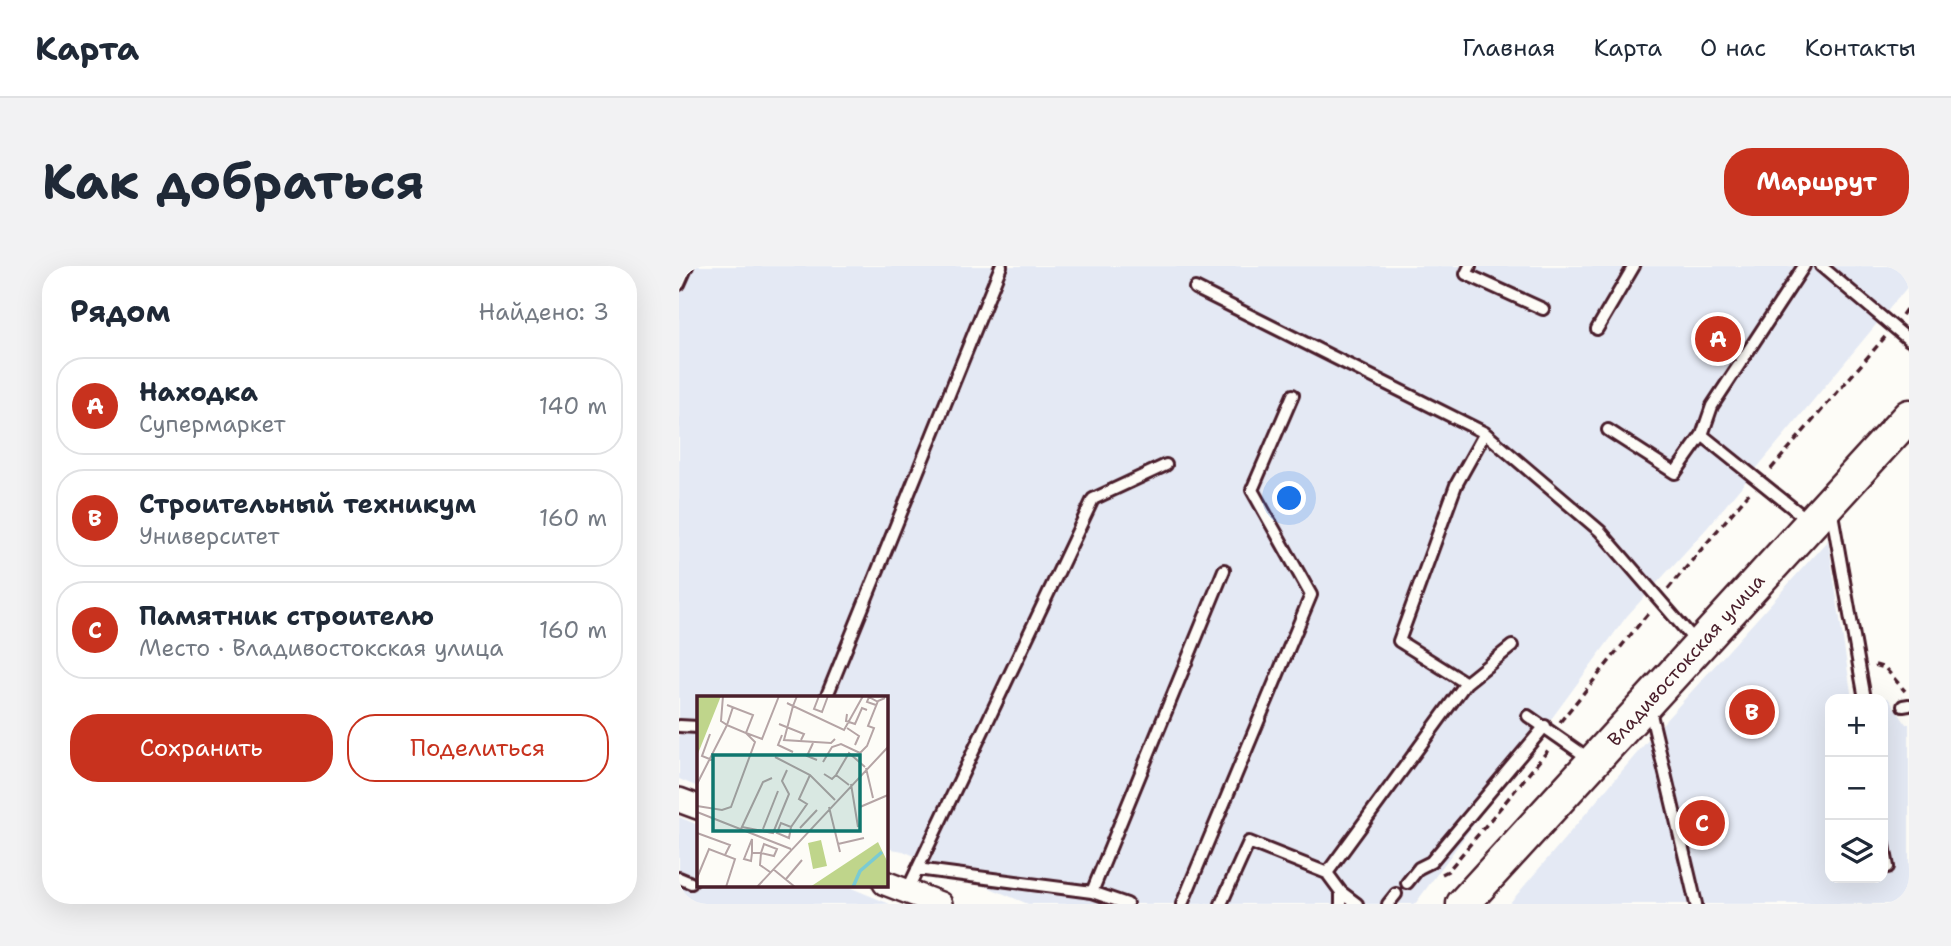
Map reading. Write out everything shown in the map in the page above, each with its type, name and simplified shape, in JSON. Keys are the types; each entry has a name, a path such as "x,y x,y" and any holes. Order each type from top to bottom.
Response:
{"street":[{"name":"Владивостокская улица","path":"1462,904 1909,415"},
{"path":"679,800 697,807"},
{"path":"887,884 940,904"}],"lane":[{"path":"679,284 687,266"},
{"path":"827,696 1000,266"},
{"path":"1470,266 1466,274 1543,309"},
{"path":"1597,329 1635,266"},
{"path":"1608,430 1675,473 1702,435 1712,406 1804,266"},
{"path":"1821,266 1909,340"},
{"path":"1195,288 1485,433 1600,531 1698,644"},
{"path":"1182,904 1311,595 1252,490 1293,395"},
{"path":"1466,683 1399,641 1457,485 1485,433"},
{"path":"1702,435 1821,512 1864,694"},
{"path":"907,891 1093,499 1166,465"},
{"path":"1092,892 1224,570"},
{"path":"1327,873 1466,683 1512,646"},
{"path":"1648,702 1696,904"},
{"path":"1528,716 1593,761"},
{"path":"679,726 697,727"},
{"path":"1407,883 1419,868 1431,862 1545,726"},
{"path":"1221,904 1249,842 1327,873 1341,892 1357,904"},
{"path":"917,869 1092,892 1127,904"},
{"path":"679,878 691,883"},
{"path":"1341,892 1341,904"},
{"path":"1388,904 1396,894"}],"path":[{"path":"1858,660 1885,668 1909,696"}],"shaded area":[{"path":"679,266 1909,266 1909,285 1707,528 1627,616 1415,904 1028,904 903,851 887,848 887,696 697,696 697,787 679,779"},
{"path":"1828,540 1851,694 1825,694 1825,883 1888,883 1888,698 1906,724 1909,724 1909,904 1509,904 1655,732"},
{"path":"679,817 697,825 697,886 846,886 890,904 679,904"}],"place":[{"name":"Находка","path":"1718,339"},
{"name":"Строительный техникум","path":"1752,712"},
{"name":"Памятник строителю","path":"1702,823"}]}
